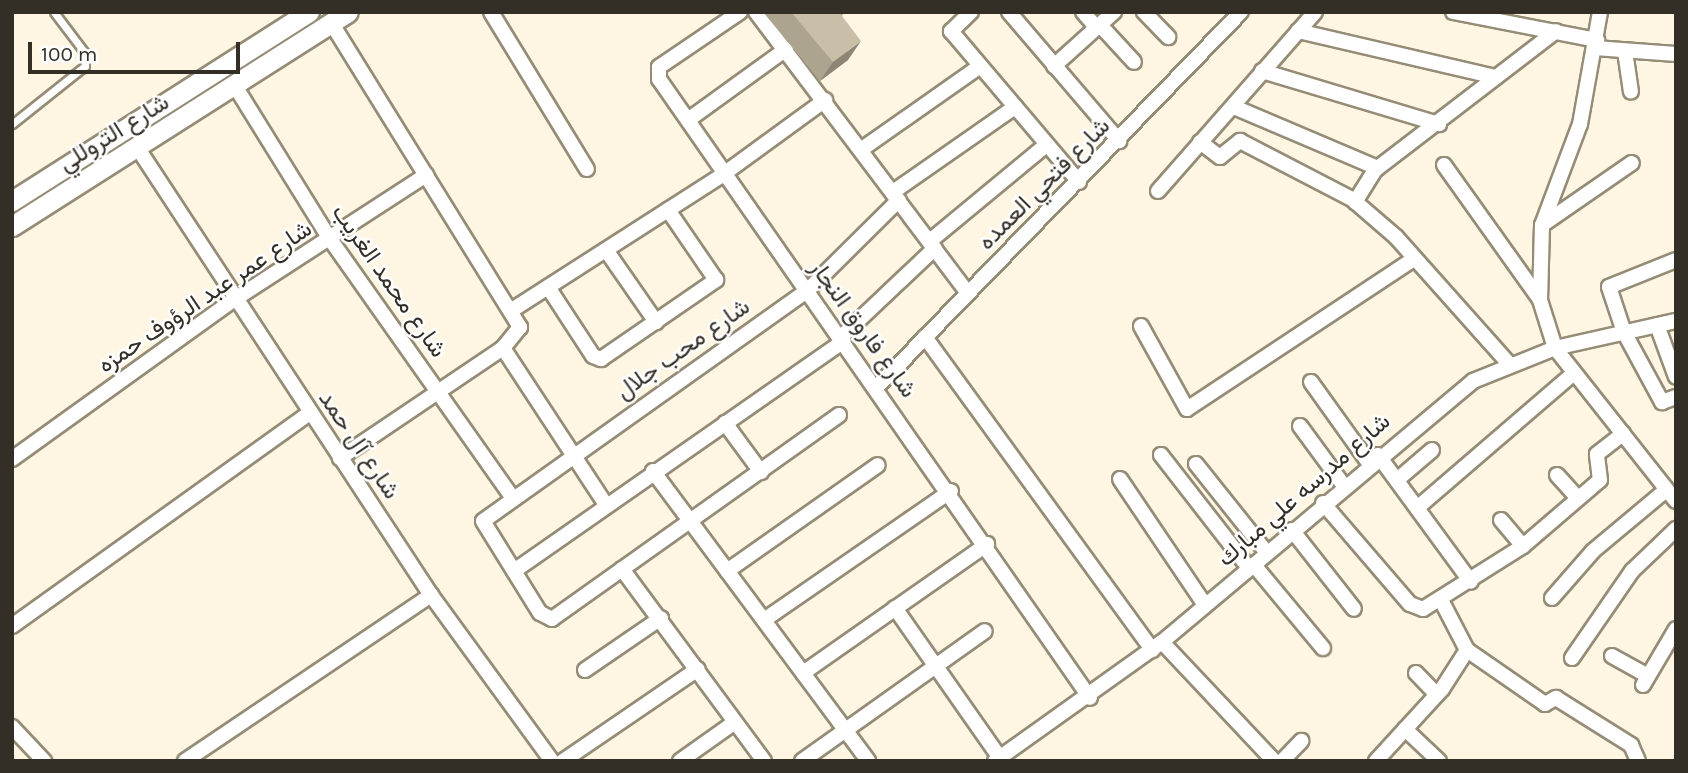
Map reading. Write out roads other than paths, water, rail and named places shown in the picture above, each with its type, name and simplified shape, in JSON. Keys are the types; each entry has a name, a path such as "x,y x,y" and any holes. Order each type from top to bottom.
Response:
{"street":[{"name":"شارع التروللي","path":"14,195 309,12"},
{"name":"شارع التروللي","path":"12,226 348,12"},
{"path":"491,12 587,169"},
{"name":"شارع فاروق النجار","path":"740,12 657,71 807,291 878,386 951,491 1090,698"},
{"path":"756,12 862,149 968,293"},
{"path":"971,12 950,29 1079,183"},
{"path":"1009,12 1119,141"},
{"path":"1083,12 1134,62"},
{"path":"1055,66 1114,12"},
{"path":"1144,12 1168,37"},
{"name":"شارع فتحي العمده","path":"878,386 1079,183 1241,12"},
{"path":"1158,191 1315,12"},
{"path":"1453,12 1556,31 1626,51 1676,54"},
{"path":"1540,300 1542,225 1580,124 1600,12"},
{"path":"332,24 512,310 520,327 503,348 340,458"},
{"path":"1355,202 1378,168 1439,124 1556,31"},
{"path":"1298,32 1496,77"},
{"path":"688,120 786,49"},
{"path":"1626,51 1631,92"},
{"path":"862,149 980,66"},
{"path":"1262,71 1439,124"},
{"name":"شارع محمد الغريب","path":"235,86 330,239 513,498"},
{"path":"512,310 725,173 825,100"},
{"name":"شارع محب جلال","path":"514,571 483,522 573,454 807,291 896,196 1014,107"},
{"path":"1234,107 1378,168"},
{"path":"1200,142 1220,157 1240,141 1355,202 1415,258 1509,364"},
{"path":"839,415 549,620 514,571 843,339 932,245 1046,145"},
{"name":"شارع آل حمد","path":"137,147 430,594 552,761"},
{"path":"1542,225 1632,163"},
{"path":"1444,165 1540,300 1555,348 1676,502"},
{"name":"شارع عمر عبد الرؤوف حمزه","path":"12,459 235,299 426,175"},
{"path":"548,287 595,359 656,322 716,280 668,210"},
{"path":"606,250 656,322"},
{"path":"1142,326 1187,409 1415,258"},
{"path":"1676,260 1610,284 1624,332 1662,402 1676,397"},
{"name":"شارع مدرسه علي مبارك","path":"997,759 1090,698 1157,646 1374,459 1473,381 1509,364 1555,348 1676,321"},
{"path":"1657,324 1676,377"},
{"path":"925,337 1157,646 1274,761"},
{"path":"503,348 606,505"},
{"path":"1417,508 1574,373"},
{"path":"1311,382 1374,459 1396,480 1471,582"},
{"path":"12,626 310,413"},
{"path":"725,423 761,471"},
{"path":"1300,426 1344,486"},
{"path":"1323,503 1410,604 1423,609 1471,582 1522,546 1601,478 1598,452 1623,434"},
{"path":"1396,480 1432,450"},
{"path":"1161,455 1322,648"},
{"path":"1196,464 1267,553"},
{"path":"727,571 878,465"},
{"path":"653,471 868,761"},
{"path":"1556,475 1578,498"},
{"path":"1120,479 1205,605"},
{"path":"1552,598 1583,560 1666,490"},
{"path":"764,620 951,491"},
{"path":"1501,520 1522,546"},
{"path":"1572,658 1632,571 1676,529"},
{"path":"1292,530 1354,609"},
{"path":"803,673 987,544"},
{"path":"622,569 661,618 764,761"},
{"path":"185,761 430,594"},
{"path":"1441,600 1467,650 1545,704 1556,698 1631,745 1638,761"},
{"path":"895,608 997,759"},
{"path":"585,670 661,618"},
{"path":"1612,656 1646,681 1676,629"},
{"path":"802,761 985,631"},
{"path":"1376,761 1437,695 1467,650"},
{"path":"563,761 698,669"},
{"path":"1416,673 1437,695"},
{"path":"680,761 735,722"},
{"path":"12,727 44,761"},
{"path":"1405,729 1433,759"},
{"path":"1282,761 1301,741"}],"lane":[{"path":"12,124 85,66 85,53 54,12"}]}
